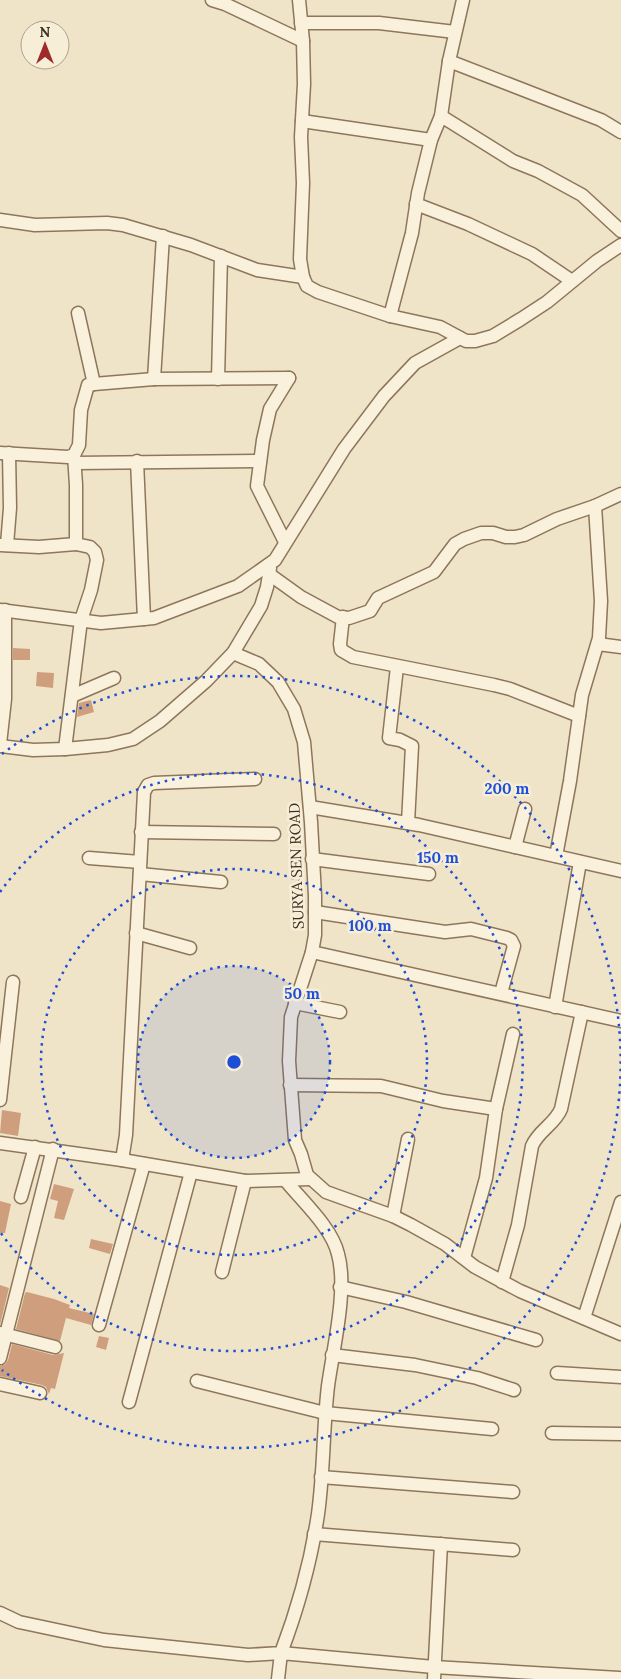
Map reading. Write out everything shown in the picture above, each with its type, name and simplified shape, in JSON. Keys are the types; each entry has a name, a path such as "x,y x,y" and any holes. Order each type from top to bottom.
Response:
{"street":[{"path":"212,0 225,4 303,42"},
{"path":"299,0 304,84 300,259 303,277 307,286 318,292 390,316 440,327 466,341 475,341 493,336 547,302 597,261 621,245"},
{"path":"390,316 412,233 416,204 430,140 441,116 449,61 463,0"},
{"path":"301,23 379,23 455,32"},
{"path":"449,61 601,120 621,132"},
{"path":"441,116 513,161 538,171 582,195 621,231"},
{"path":"302,121 430,140"},
{"path":"416,204 468,224 532,254 572,281"},
{"path":"0,220 35,225 107,223 123,225 163,236 257,270 303,277"},
{"path":"154,379 163,236"},
{"path":"218,379 221,256"},
{"path":"78,314 94,384"},
{"path":"270,568 238,586 154,618 101,624 3,610 5,699 0,745 33,750 66,750 108,745 133,739 160,721 206,681 232,652 261,606 270,568 344,449 384,396 416,364 460,338"},
{"path":"76,544 75,459 79,445 81,410 88,386 154,379 290,378 270,409 263,440 257,486 286,542"},
{"path":"66,750 81,620 92,590 97,560 95,552 90,548 76,544 39,547 4,545 10,508 4,453 75,459 137,461 260,461"},
{"path":"137,461 144,619"},
{"path":"270,568 301,597 338,617 349,618 370,611 378,598 434,572 455,544 464,539 480,533 493,533 506,537 524,535 557,519 595,506 621,494"},
{"path":"556,856 570,781 582,696 598,644 601,601 595,506"},
{"path":"343,617 341,650 352,657 510,689 579,716"},
{"path":"598,644 621,647"},
{"name":"SURYA SEN ROAD","path":"232,652 259,664 278,682 294,709 304,742 310,807 315,935 312,952 291,1017 289,1061 295,1140 306,1175 310,1179"},
{"path":"397,667 389,738 400,740 412,746 408,823"},
{"path":"72,696 114,678"},
{"path":"122,1160 126,1136 144,792 148,785 171,782 255,779"},
{"path":"310,807 408,823 621,871"},
{"path":"515,847 524,809"},
{"path":"141,832 274,834"},
{"path":"89,858 221,882"},
{"path":"312,859 429,874"},
{"path":"555,1006 580,862"},
{"path":"315,912 445,932 471,929 512,940 514,946 501,993"},
{"path":"136,933 190,948"},
{"path":"312,952 621,1021"},
{"path":"0,1100 14,982"},
{"path":"295,1003 340,1012"},
{"path":"502,1282 518,1225 532,1146 534,1141 557,1118 561,1109 582,1012"},
{"path":"464,1258 486,1178 496,1109 513,1034"},
{"path":"290,1085 381,1086 443,1101 496,1109"},
{"path":"393,1216 408,1139"},
{"path":"0,1143 53,1149 245,1181 310,1179 326,1192 393,1216 445,1244 475,1267 520,1291 621,1334"},
{"path":"21,1197 35,1147"},
{"path":"0,1358 3,1334 53,1149"},
{"path":"99,1325 144,1164"},
{"path":"128,1402 191,1172"},
{"path":"222,1272 245,1181"},
{"path":"278,1679 281,1653 293,1622 308,1566 314,1534 321,1477 325,1413 337,1329 341,1272 334,1240 286,1181"},
{"path":"584,1318 621,1202"},
{"path":"340,1288 406,1302 536,1340"},
{"path":"3,1334 55,1347"},
{"path":"332,1355 415,1365 476,1378 514,1390"},
{"path":"557,1373 621,1377"},
{"path":"197,1381 325,1413 492,1429"},
{"path":"0,1384 40,1393"},
{"path":"552,1433 621,1434"},
{"path":"321,1477 513,1492"},
{"path":"314,1534 514,1550"},
{"path":"434,1673 441,1544"},
{"path":"0,1613 19,1622 104,1640 248,1655 281,1653 434,1673 619,1678"}],"building":[{"path":"13,648 30,649 30,660 13,660"},
{"path":"37,672 54,673 53,688 36,686"},
{"path":"91,700 94,712 77,717 79,703"},
{"path":"2,1110 21,1113 18,1136 0,1133"},
{"path":"54,1184 74,1189 64,1220 54,1218 58,1201 50,1199"},
{"path":"0,1201 11,1204 5,1233 0,1233"},
{"path":"91,1239 113,1244 110,1254 89,1248"},
{"path":"0,1285 9,1288 0,1325"},
{"path":"25,1293 70,1305 69,1308 94,1314 91,1325 66,1318 60,1341 16,1329"},
{"path":"99,1336 109,1338 106,1350 96,1347"},
{"path":"12,1344 53,1355 64,1353 55,1389 51,1388 49,1394 46,1387 42,1385 0,1376 0,1366 8,1360"}]}
